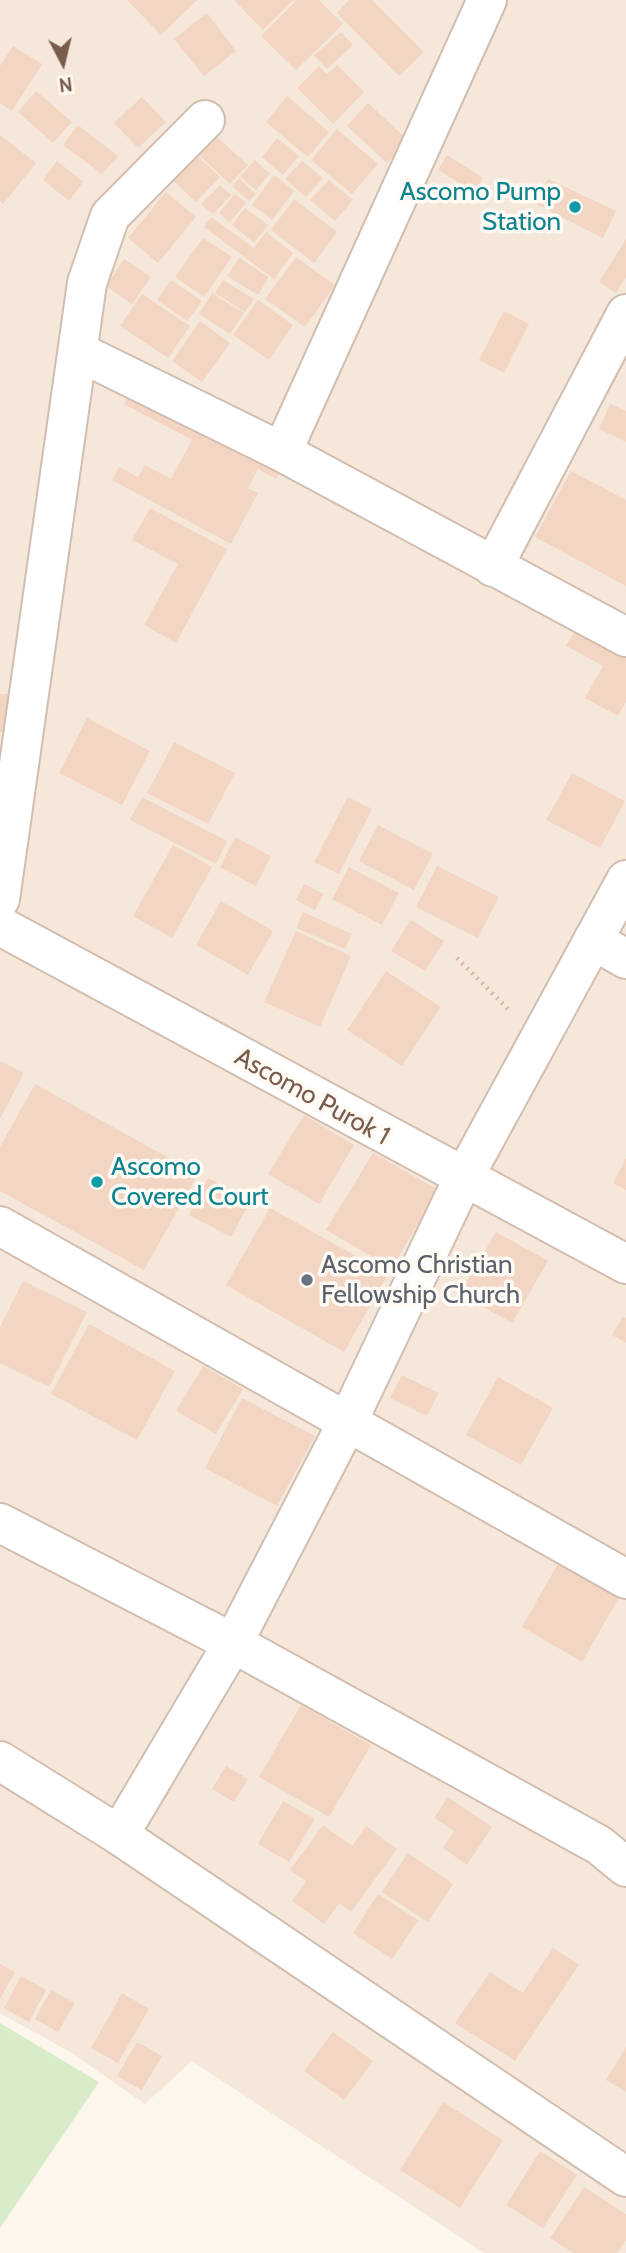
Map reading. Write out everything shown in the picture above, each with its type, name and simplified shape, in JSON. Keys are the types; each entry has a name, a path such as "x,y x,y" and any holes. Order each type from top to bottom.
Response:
{"street":[{"path":"282,452 487,0"},
{"path":"0,899 87,283 110,216 205,120"},
{"path":"493,567 626,314"},
{"path":"79,352 282,452 626,637"},
{"path":"119,1835 233,1643 347,1423 463,1179 626,880"},
{"name":"Ascomo Purok 1","path":"0,926 463,1179 626,1264"},
{"path":"593,940 626,959"},
{"path":"0,1226 626,1579"},
{"path":"0,1523 233,1643 599,1845 626,1867"},
{"path":"0,1760 119,1835 626,2177"}],"path":[{"path":"457,958 538,1040"}],"shaded area":[{"path":"0,0 626,0 626,2167 0,1752"},
{"path":"0,1776 626,2190 626,2253 484,2253 192,2061 145,2104 70,2052 0,2013"}],"green space":[{"path":"0,2023 99,2082 0,2228"}],"building":[{"path":"127,0 197,0 161,35"},
{"path":"234,0 294,0 263,30"},
{"path":"297,0 319,0 343,24 296,70 261,36"},
{"path":"349,0 372,0 424,52 399,76 337,13"},
{"path":"207,13 236,51 204,76 174,39"},
{"path":"341,32 353,45 327,69 314,55"},
{"path":"13,46 42,64 12,111 0,103 0,66"},
{"path":"337,65 364,92 333,124 297,88 319,66 327,74"},
{"path":"36,91 72,122 53,143 18,112"},
{"path":"287,96 329,132 308,157 266,122"},
{"path":"142,97 166,122 138,148 114,123"},
{"path":"368,103 408,140 387,163 347,126"},
{"path":"78,125 118,156 102,174 63,145"},
{"path":"337,129 378,164 352,194 311,160"},
{"path":"0,135 36,163 3,204 0,201"},
{"path":"215,135 248,165 230,184 198,154"},
{"path":"277,138 299,156 283,175 262,157"},
{"path":"191,150 220,177 196,202 167,175"},
{"path":"447,155 483,178 474,192 438,170"},
{"path":"255,160 270,174 256,190 240,177"},
{"path":"57,161 83,182 69,201 43,180"},
{"path":"302,161 323,178 306,197 285,179"},
{"path":"274,175 294,191 272,220 252,205"},
{"path":"239,178 256,194 249,201 232,186"},
{"name":"Ascomo Pump Station","path":"548,179 616,211 603,238 534,203"},
{"path":"329,180 353,200 335,221 310,200"},
{"path":"220,185 231,195 213,214 201,204"},
{"path":"166,192 196,217 158,263 128,238"},
{"path":"235,194 246,203 230,222 219,213"},
{"path":"294,199 337,232 314,263 271,230"},
{"path":"245,208 268,225 254,243 232,225"},
{"path":"211,217 254,248 266,232 293,253 274,279 204,227"},
{"path":"203,238 232,257 204,297 175,277"},
{"path":"626,239 626,277 616,293 599,282"},
{"path":"296,257 335,285 305,327 265,299"},
{"path":"239,258 269,277 258,295 227,276"},
{"path":"124,259 151,277 132,304 106,286"},
{"path":"171,280 202,301 187,321 157,300"},
{"path":"223,280 254,299 245,312 215,293"},
{"path":"212,293 244,313 230,334 199,314"},
{"path":"142,294 190,326 168,358 120,326"},
{"path":"258,300 293,325 269,360 233,335"},
{"path":"504,311 529,324 504,373 479,360"},
{"path":"200,321 230,343 202,382 172,361"},
{"path":"136,381 285,461 276,479 258,469 248,488 258,493 231,544 112,480 119,467 138,477 145,465 171,479 192,440 124,404"},
{"path":"610,404 626,411 626,442 599,429"},
{"path":"571,471 626,500 626,586 535,537"},
{"path":"150,508 227,549 176,643 144,625 178,564 132,540"},
{"path":"577,627 626,653 626,702 618,716 585,698 603,666 566,646"},
{"path":"0,694 9,694 12,731 0,732"},
{"path":"87,718 150,751 122,805 59,773"},
{"path":"174,742 235,773 208,824 147,793"},
{"path":"572,773 625,801 600,848 546,820"},
{"path":"142,797 227,841 216,864 130,820"},
{"path":"348,797 372,809 339,874 314,862"},
{"path":"378,825 433,854 414,890 359,861"},
{"path":"235,837 271,856 256,886 220,867"},
{"path":"173,845 212,867 172,938 133,916"},
{"path":"437,866 499,897 478,938 416,907"},
{"path":"349,867 399,893 382,925 332,899"},
{"path":"304,884 324,894 315,910 296,900"},
{"path":"221,901 273,931 248,975 196,945"},
{"path":"303,912 352,934 345,949 296,928"},
{"path":"411,920 444,941 425,971 391,951"},
{"path":"296,931 351,956 320,1027 264,1002"},
{"path":"386,971 441,1007 402,1066 347,1030"},
{"path":"0,1061 24,1073 0,1119"},
{"name":"Ascomo Covered Court","path":"35,1084 198,1174 144,1270 0,1191 0,1147"},
{"path":"304,1115 354,1145 319,1204 268,1174"},
{"path":"373,1153 438,1190 392,1268 326,1230"},
{"path":"626,1158 626,1190 613,1183"},
{"path":"208,1178 251,1200 231,1237 189,1215"},
{"name":"Ascomo Christian Fellowship Church","path":"270,1208 388,1274 344,1352 226,1285"},
{"path":"496,1232 548,1261 512,1323 460,1294"},
{"path":"23,1281 87,1312 49,1387 0,1363 0,1327"},
{"path":"623,1316 626,1318 626,1343 612,1335"},
{"path":"89,1324 175,1371 137,1440 51,1394"},
{"path":"203,1366 243,1389 216,1434 176,1411"},
{"path":"402,1375 439,1393 427,1416 390,1398"},
{"path":"498,1377 553,1408 521,1465 466,1435"},
{"path":"242,1398 315,1436 277,1506 205,1468"},
{"path":"560,1560 621,1594 582,1662 522,1627"},
{"path":"301,1705 371,1745 329,1817 259,1777"},
{"path":"226,1766 248,1779 234,1802 212,1789"},
{"path":"448,1797 492,1827 467,1865 443,1848 454,1831 434,1818"},
{"path":"283,1801 315,1819 289,1862 258,1844"},
{"path":"323,1825 352,1846 366,1826 397,1849 351,1912 339,1903 324,1924 292,1901 306,1881 290,1870"},
{"path":"408,1853 453,1884 428,1922 382,1892"},
{"path":"378,1894 418,1920 392,1959 353,1933"},
{"path":"553,1948 579,1965 515,2061 455,2023 490,1972 523,1993"},
{"path":"0,1964 15,1972 0,1999"},
{"path":"21,1976 46,1990 29,2022 4,2008"},
{"path":"51,1990 75,2003 58,2032 35,2019"},
{"path":"122,1993 149,2009 118,2063 91,2048"},
{"path":"333,2032 373,2061 344,2100 304,2071"},
{"path":"137,2042 162,2056 142,2090 117,2076"},
{"path":"626,2047 626,2092 606,2080"},
{"path":"443,2102 503,2140 460,2208 400,2170"},
{"path":"540,2151 577,2175 543,2228 506,2205"},
{"path":"584,2187 626,2214 626,2240 617,2253 573,2253 550,2238"}],"place":[{"name":"Ascomo Pump Station","path":"575,207"},
{"name":"Ascomo Covered Court","path":"97,1182"},
{"name":"Ascomo Christian Fellowship Church","path":"307,1280"}]}
